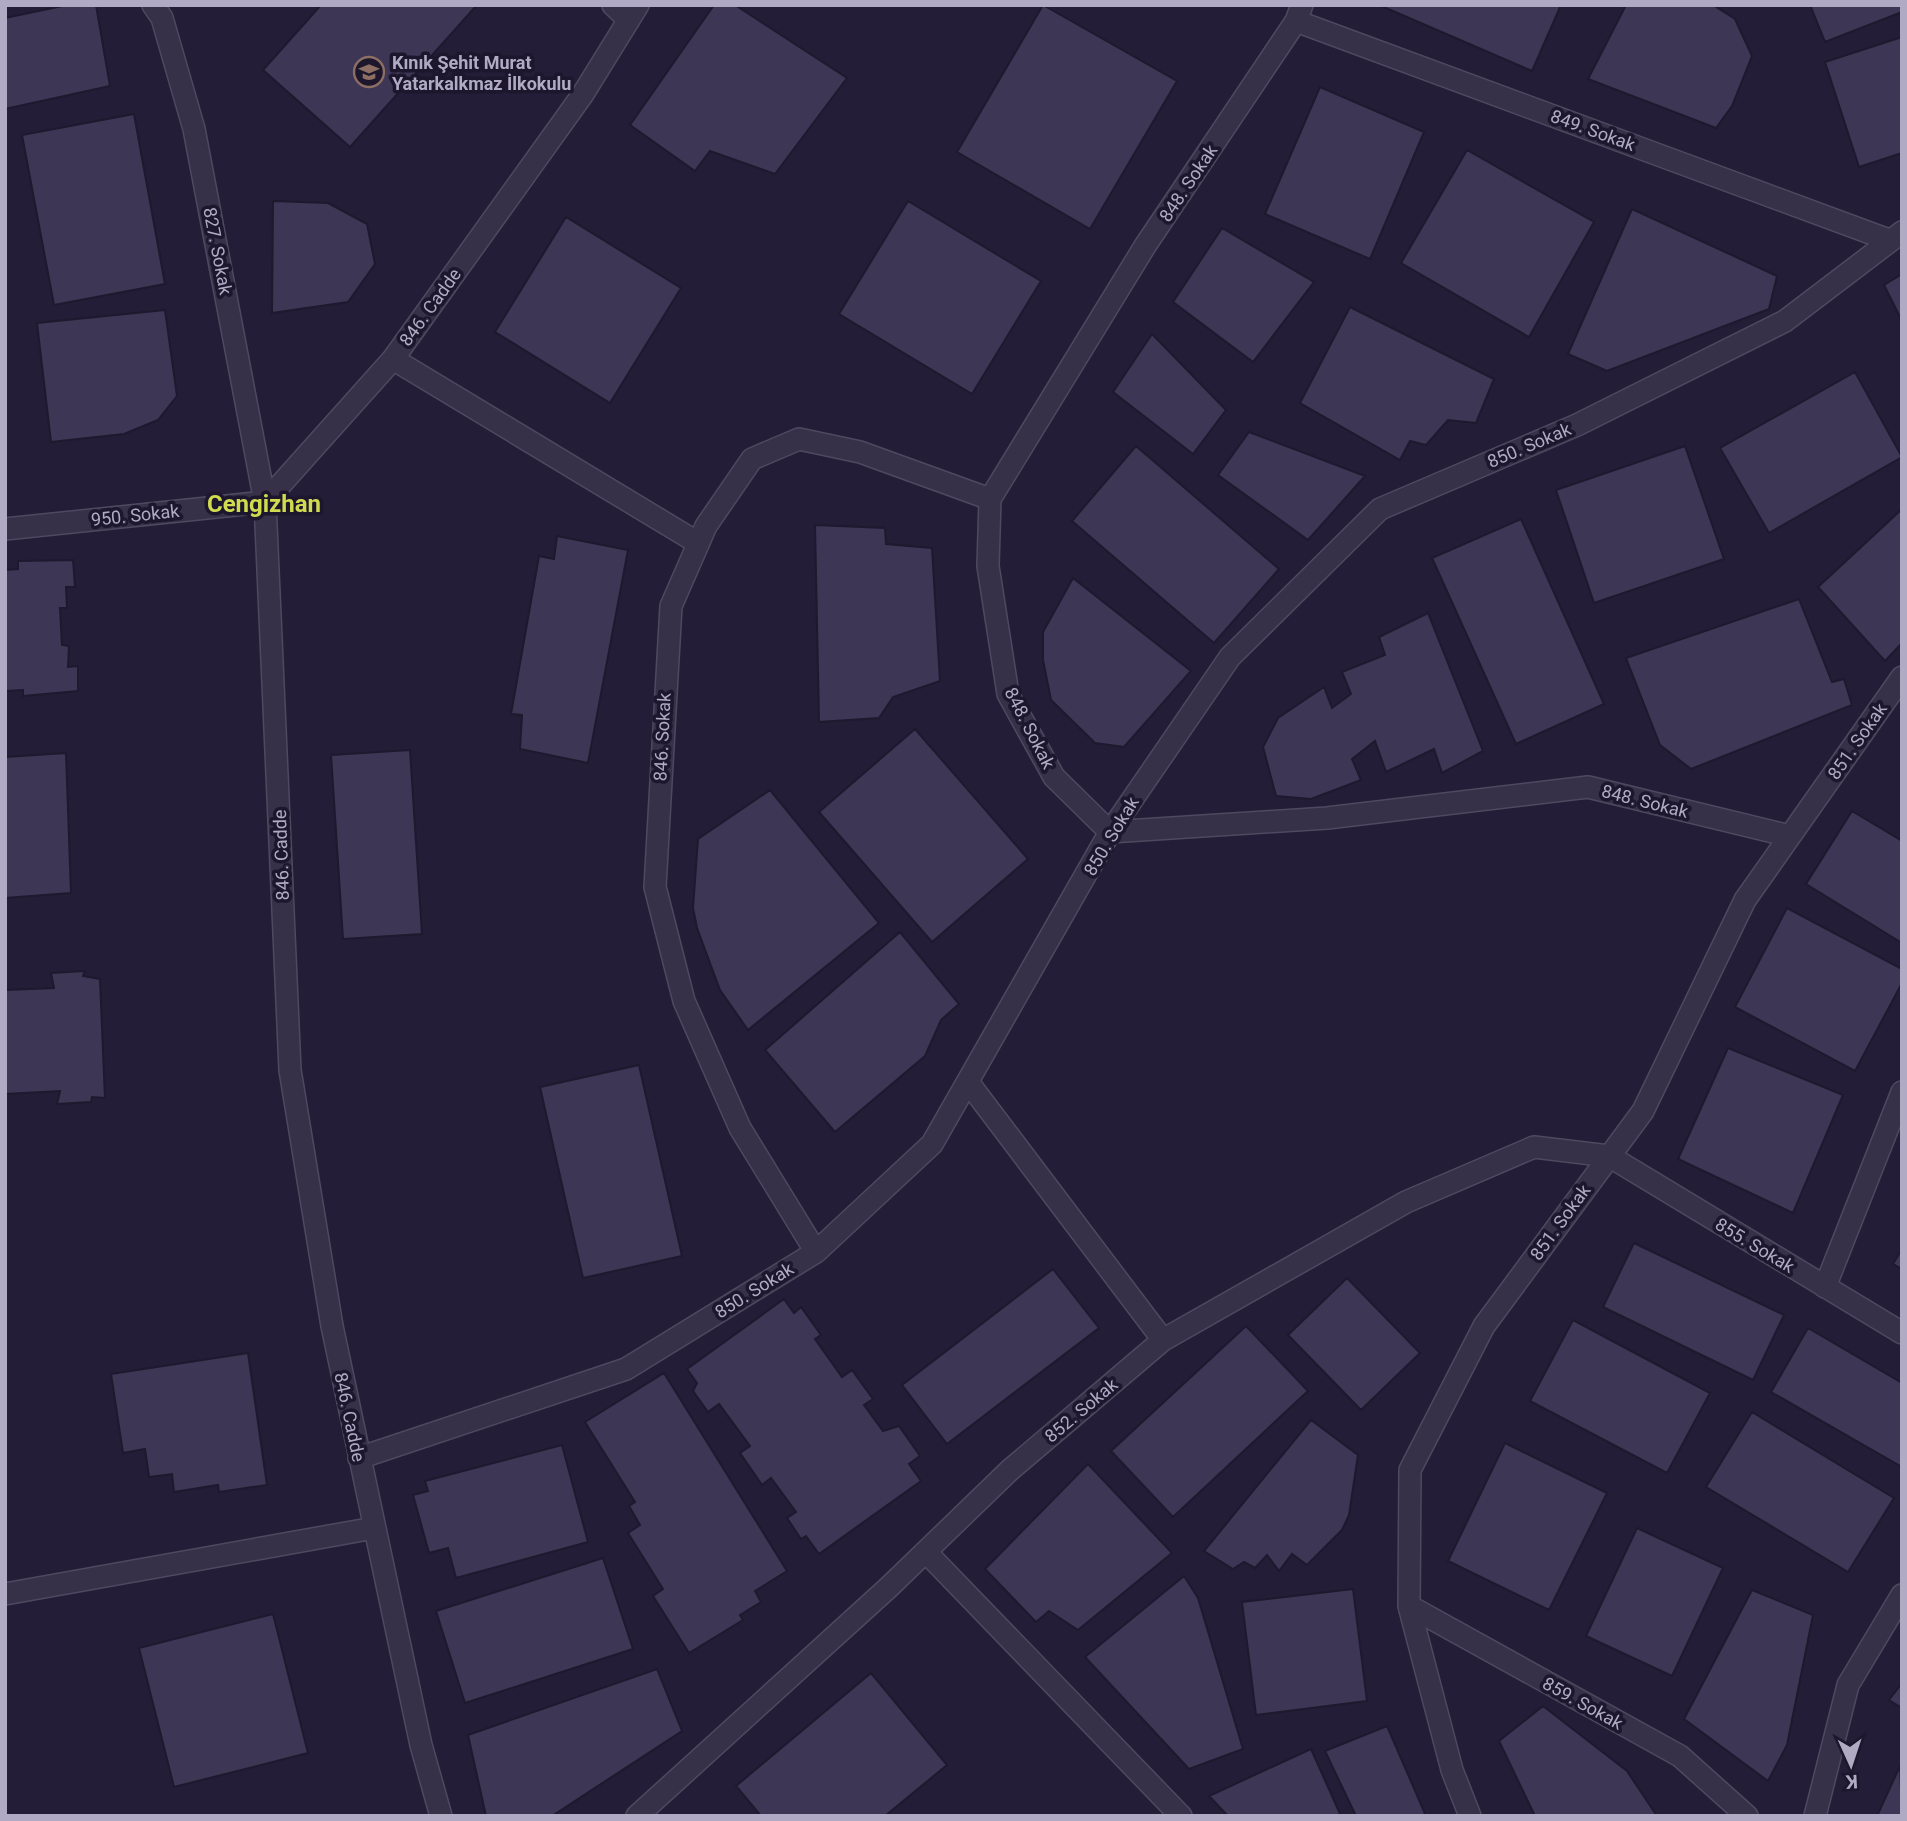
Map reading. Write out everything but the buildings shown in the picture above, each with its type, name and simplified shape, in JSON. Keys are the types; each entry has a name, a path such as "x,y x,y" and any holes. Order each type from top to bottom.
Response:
{"street":[{"name":"827. Sokak","path":"153,5 162,18 194,129 265,502"},
{"path":"612,5 634,12"},
{"name":"846. Cadde","path":"441,1816 421,1745 332,1326 290,1070 265,502 393,359 583,94 634,12"},
{"name":"849. Sokak","path":"1299,13 1895,236"},
{"name":"848. Sokak","path":"1299,13 1145,246 990,499 988,565 1008,694 1054,777 1110,832 1327,818 1588,788 1790,836"},
{"name":"850. Sokak","path":"359,1458 626,1369 816,1252 932,1144 1110,832 1230,657 1380,509 1577,425 1786,321 1895,236"},
{"path":"393,359 698,542"},
{"name":"846. Sokak","path":"816,1252 740,1128 712,1065 684,1001 655,887 671,606 706,526 752,459 799,439 860,452 990,499"},
{"name":"950. Sokak","path":"5,528 265,502"},
{"name":"851. Sokak","path":"1470,1816 1452,1770 1409,1606 1410,1470 1484,1326 1643,1111 1745,900 1902,677"},
{"path":"968,1082 1163,1340"},
{"path":"1825,1287 1902,1093"},
{"name":"852. Sokak","path":"637,1816 926,1552 1010,1470 1163,1340 1406,1202 1534,1147 1609,1156"},
{"name":"855. Sokak","path":"1609,1156 1902,1333"},
{"path":"5,1594 374,1528"},
{"path":"926,1552 1181,1816"},
{"path":"1815,1816 1849,1685 1902,1595"},
{"name":"859. Sokak","path":"1409,1606 1680,1756 1747,1816"}],"place":[{"name":"Kınık Şehit Murat Yatarkalkmaz İlkokulu","path":"369,72"}],"district":[{"name":"Cengizhan","path":"264,504"}]}
